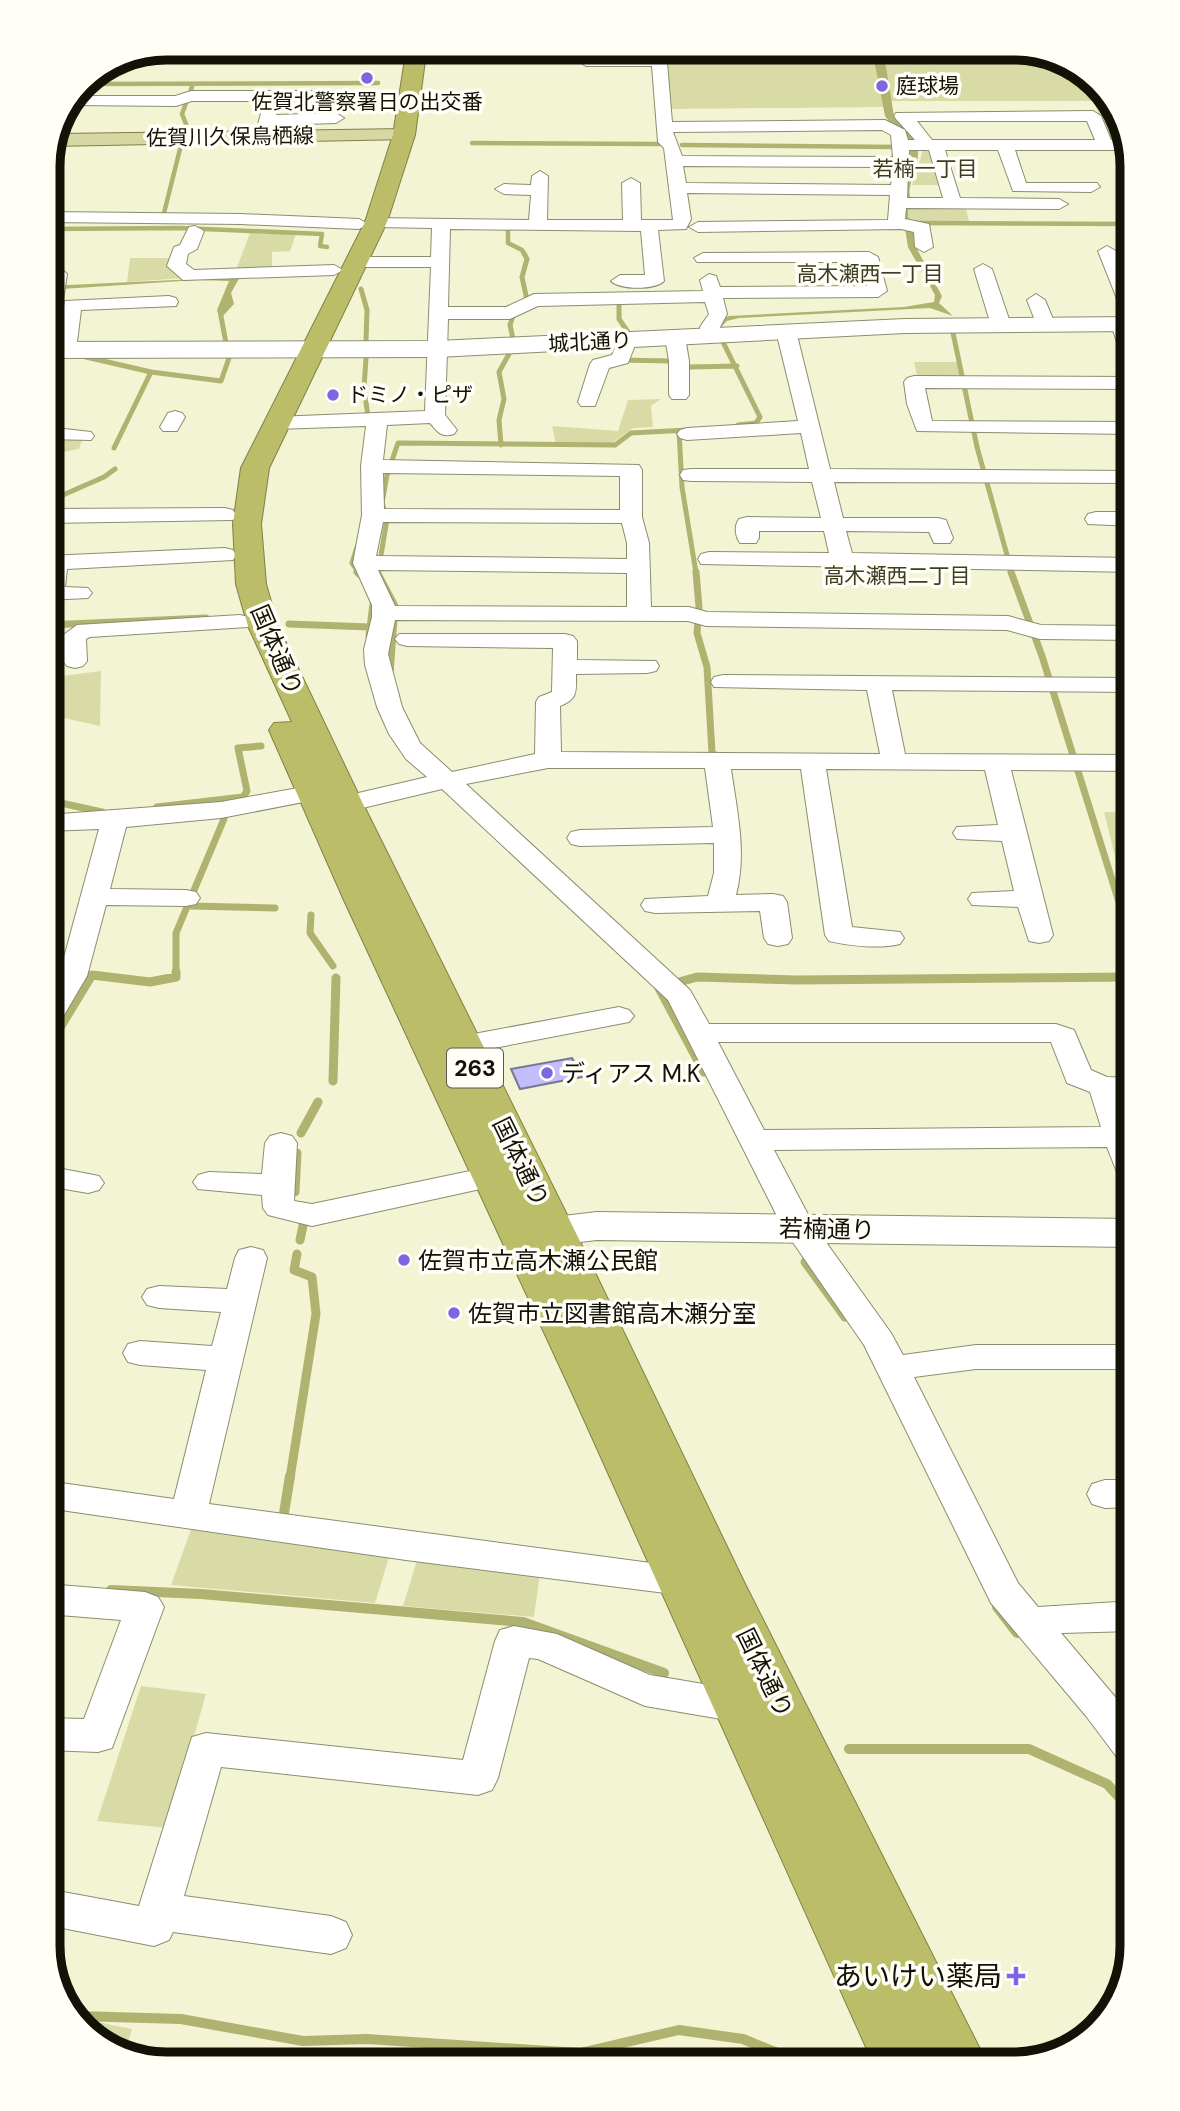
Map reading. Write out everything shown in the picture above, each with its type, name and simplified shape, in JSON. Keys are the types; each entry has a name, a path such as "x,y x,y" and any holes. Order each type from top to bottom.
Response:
{"highway":[{"name":"国体通り","path":"396,135 401,60"},
{"name":"国体通り","path":"414,60 396,135 368,223 303,351 255,468 247,524 251,584 263,626 494,1176 539,1235 721,1584 953,2052"},
{"name":"国体通り","path":"303,351 242,443 231,476 225,515 225,555 240,622 463,1045 681,1581 896,2052"}],"main road":[{"name":"佐賀川久保鳥栖線","path":"63,140 265,128 396,135"}],"street":[{"path":"586,61 609,60"},
{"path":"655,60 666,142 672,146 676,161 682,219 689,226 703,258 718,314 710,327 711,335"},
{"path":"272,96 265,128 336,118"},
{"path":"82,101 314,96"},
{"path":"678,188 898,196 919,203 951,195 1019,187 1084,170 1117,145 1093,116 902,116 933,146 951,195"},
{"path":"666,127 885,125 899,133 901,153 898,196 905,224"},
{"path":"676,161 901,153 933,146 1005,147 1084,170"},
{"path":"1005,147 1019,187"},
{"path":"504,189 540,183 538,223"},
{"path":"570,281 656,281 638,225 631,183"},
{"path":"951,195 1059,204"},
{"path":"60,217 441,224 538,223 568,233 638,225 905,224 923,228 924,247"},
{"path":"275,423 369,420 441,423 438,349 441,224"},
{"path":"195,231 188,249 180,251 176,266 190,275 440,262"},
{"path":"1107,251 1120,292"},
{"path":"439,313 510,313 534,300 878,291 869,257 703,258"},
{"path":"983,269 1001,325"},
{"path":"60,331 72,305 169,302"},
{"name":"城北通り","path":"60,351 438,349 677,355 711,335 1001,325 1042,315 1120,319"},
{"path":"786,331 842,560"},
{"path":"589,402 600,364 621,353"},
{"path":"677,355 679,395"},
{"path":"1120,383 914,382 916,404 924,427 1120,428"},
{"path":"369,420 385,466 373,563 382,597 392,613"},
{"path":"687,434 809,426"},
{"path":"60,434 85,436"},
{"path":"385,466 631,470 631,517 638,543 639,614"},
{"path":"691,475 1120,477"},
{"path":"60,516 225,515"},
{"path":"381,515 631,517"},
{"path":"1096,519 1120,519"},
{"path":"748,538 747,524 938,525 942,538"},
{"path":"60,563 225,555"},
{"path":"709,559 1120,565"},
{"path":"373,563 638,566"},
{"path":"60,594 80,593"},
{"path":"392,613 639,614 1008,623 1033,630 1120,633"},
{"path":"392,613 376,650 377,671 404,740 439,783 680,996 799,1228 879,1341 894,1368 1004,1593 1120,1731"},
{"path":"75,661 74,636 85,630 240,622"},
{"path":"407,639 565,641 564,696 548,702 548,761"},
{"path":"564,667 647,666"},
{"path":"723,682 1120,685"},
{"path":"878,683 894,761"},
{"path":"720,904 728,873 724,760"},
{"path":"60,822 221,810 439,783 505,767 548,761 724,760 812,765 894,761 997,766 1120,763"},
{"path":"812,765 839,935 890,937"},
{"path":"997,766 1039,934"},
{"path":"60,998 73,976 115,820"},
{"path":"965,833 1014,833"},
{"path":"580,838 727,835"},
{"path":"94,897 186,898"},
{"path":"982,898 1030,899"},
{"path":"655,905 773,902 778,938"},
{"path":"463,1045 619,1016"},
{"path":"701,1033 1056,1033 1064,1036 1078,1076 1118,1087 1120,1137 755,1140"},
{"path":"281,1143 277,1185 279,1208 312,1215 494,1176"},
{"path":"60,1178 88,1183"},
{"path":"209,1182 277,1185"},
{"name":"若楠通り","path":"539,1235 597,1226 1120,1233"},
{"path":"188,1515 251,1258"},
{"path":"159,1297 240,1301"},
{"path":"140,1353 226,1359"},
{"path":"894,1368 976,1357 1120,1357"},
{"path":"60,1496 681,1581"},
{"path":"60,1600 145,1607 98,1736 60,1735"},
{"path":"1028,1624 1048,1619 1120,1616"},
{"path":"60,1909 154,1927 206,1749 478,1778 514,1641 542,1645 645,1689 739,1706"},
{"path":"159,1911 331,1935"}],"shaded area":[{"name":"庭球場","path":"663,60 1021,60 1049,65 1079,81 1099,101 1112,125 1117,143 1108,143 1094,101 892,101 882,107 670,109"},
{"path":"874,60 885,60 894,116 916,141 917,164 910,190 913,206 908,209 908,218 915,223 912,225 916,247 942,296 939,303 953,316 930,308 739,318 727,321 720,328 720,320 729,316 904,307 934,302 935,295 908,247 904,222 904,180 910,162 910,148 885,116"},
{"path":"932,147 945,185 912,185 923,150"},
{"path":"909,205 965,206 970,224 905,223 904,213"},
{"path":"250,233 296,234 290,251 272,252 272,269 236,270"},
{"path":"130,258 174,258 185,278 127,282"},
{"path":"240,277 231,293 234,304 220,319 217,310 229,281 197,280 60,289 60,285"},
{"path":"914,362 958,362 962,380 918,380"},
{"path":"661,399 651,406 653,427 633,428 612,443 556,444 552,426 618,431 628,400"},
{"path":"60,438 82,440 79,449 63,452 60,456"},
{"path":"101,671 100,726 60,716 60,676"},
{"path":"1104,812 1120,812 1120,861 1116,861"},
{"path":"193,1524 390,1554 375,1603 171,1585"},
{"path":"418,1557 540,1573 534,1617 403,1606"},
{"path":"141,1686 206,1694 168,1828 97,1821"},
{"path":"92,2021 132,2029 127,2044 107,2034"}],"building":[{"name":"ディアス M.K","path":"572,1058 582,1077 520,1089 511,1069"}],"waterway":[{"path":"99,84 378,83"},
{"path":"184,135 186,124 182,114 193,84"},
{"path":"472,143 659,144 660,135"},
{"path":"162,221 182,141"},
{"path":"682,145 897,147"},
{"path":"915,223 1120,224"},
{"path":"508,226 508,243 522,250 524,254"},
{"path":"60,229 181,228 322,234 320,246 327,247"},
{"path":"521,302 527,300 522,277 527,259 524,253"},
{"path":"361,289 367,310 366,341"},
{"path":"613,300 619,303 619,319 628,332"},
{"path":"220,311 226,343"},
{"path":"513,316 510,325 513,339"},
{"path":"953,333 977,447 1012,573"},
{"path":"722,340 735,366"},
{"path":"501,444 499,420 504,399 499,372 509,354"},
{"path":"86,357 151,372"},
{"path":"151,372 221,381 229,358"},
{"path":"366,358 364,388 369,424"},
{"path":"619,360 671,361 690,367 735,366"},
{"path":"735,366 760,417 756,423 738,425"},
{"path":"114,448 151,372"},
{"path":"501,444 615,445 631,433 687,430"},
{"path":"679,431 682,487 696,573"},
{"path":"378,573 387,519 382,503 387,475 398,443 501,444"},
{"path":"60,496 104,477 115,469"},
{"path":"357,547 352,563 359,573"},
{"path":"377,572 395,606 390,674"},
{"path":"696,572 699,607 697,633 707,667 712,753 719,757"},
{"path":"1011,572 1042,656 1120,905"},
{"path":"369,636 373,604"},
{"path":"60,624 206,618"},
{"path":"289,624 369,627"},
{"path":"157,807 243,797 247,791 238,748 261,746"},
{"path":"60,803 102,812"},
{"path":"60,1028 92,975 150,982 176,977 176,933 224,819"},
{"path":"190,906 275,908"},
{"path":"311,915 310,933 333,966"},
{"path":"672,984 697,977 797,980 1120,977"},
{"path":"333,1081 336,978"},
{"path":"659,988 704,1072"},
{"path":"301,1133 318,1102"},
{"path":"295,1192 297,1153"},
{"path":"300,1240 304,1221"},
{"path":"290,1478 316,1314 312,1277 294,1270 297,1254"},
{"path":"805,1262 845,1317"},
{"path":"284,1513 290,1476"},
{"path":"111,1590 201,1594 523,1622 664,1673"},
{"path":"997,1607 1017,1633"},
{"path":"849,1749 1029,1749 1107,1784 1120,1798"},
{"path":"87,2016 181,2019 303,2041 367,2039 557,2051"},
{"path":"586,2051 679,2030 743,2039 774,2052"}],"place":[{"name":"佐賀北警察署日の出交番","path":"367,78"},
{"name":"庭球場","path":"882,86"},
{"name":"ドミノ・ピザ","path":"333,395"},
{"name":"ディアス M.K","path":"547,1073"},
{"name":"佐賀市立高木瀬公民館","path":"404,1260"},
{"name":"佐賀市立図書館高木瀬分室","path":"454,1313"},
{"name":"あいけい薬局","path":"1016,1976"}],"district":[{"name":"若楠一丁目","path":"925,169"},
{"name":"高木瀬西一丁目","path":"870,274"},
{"name":"高木瀬西二丁目","path":"897,576"}]}
